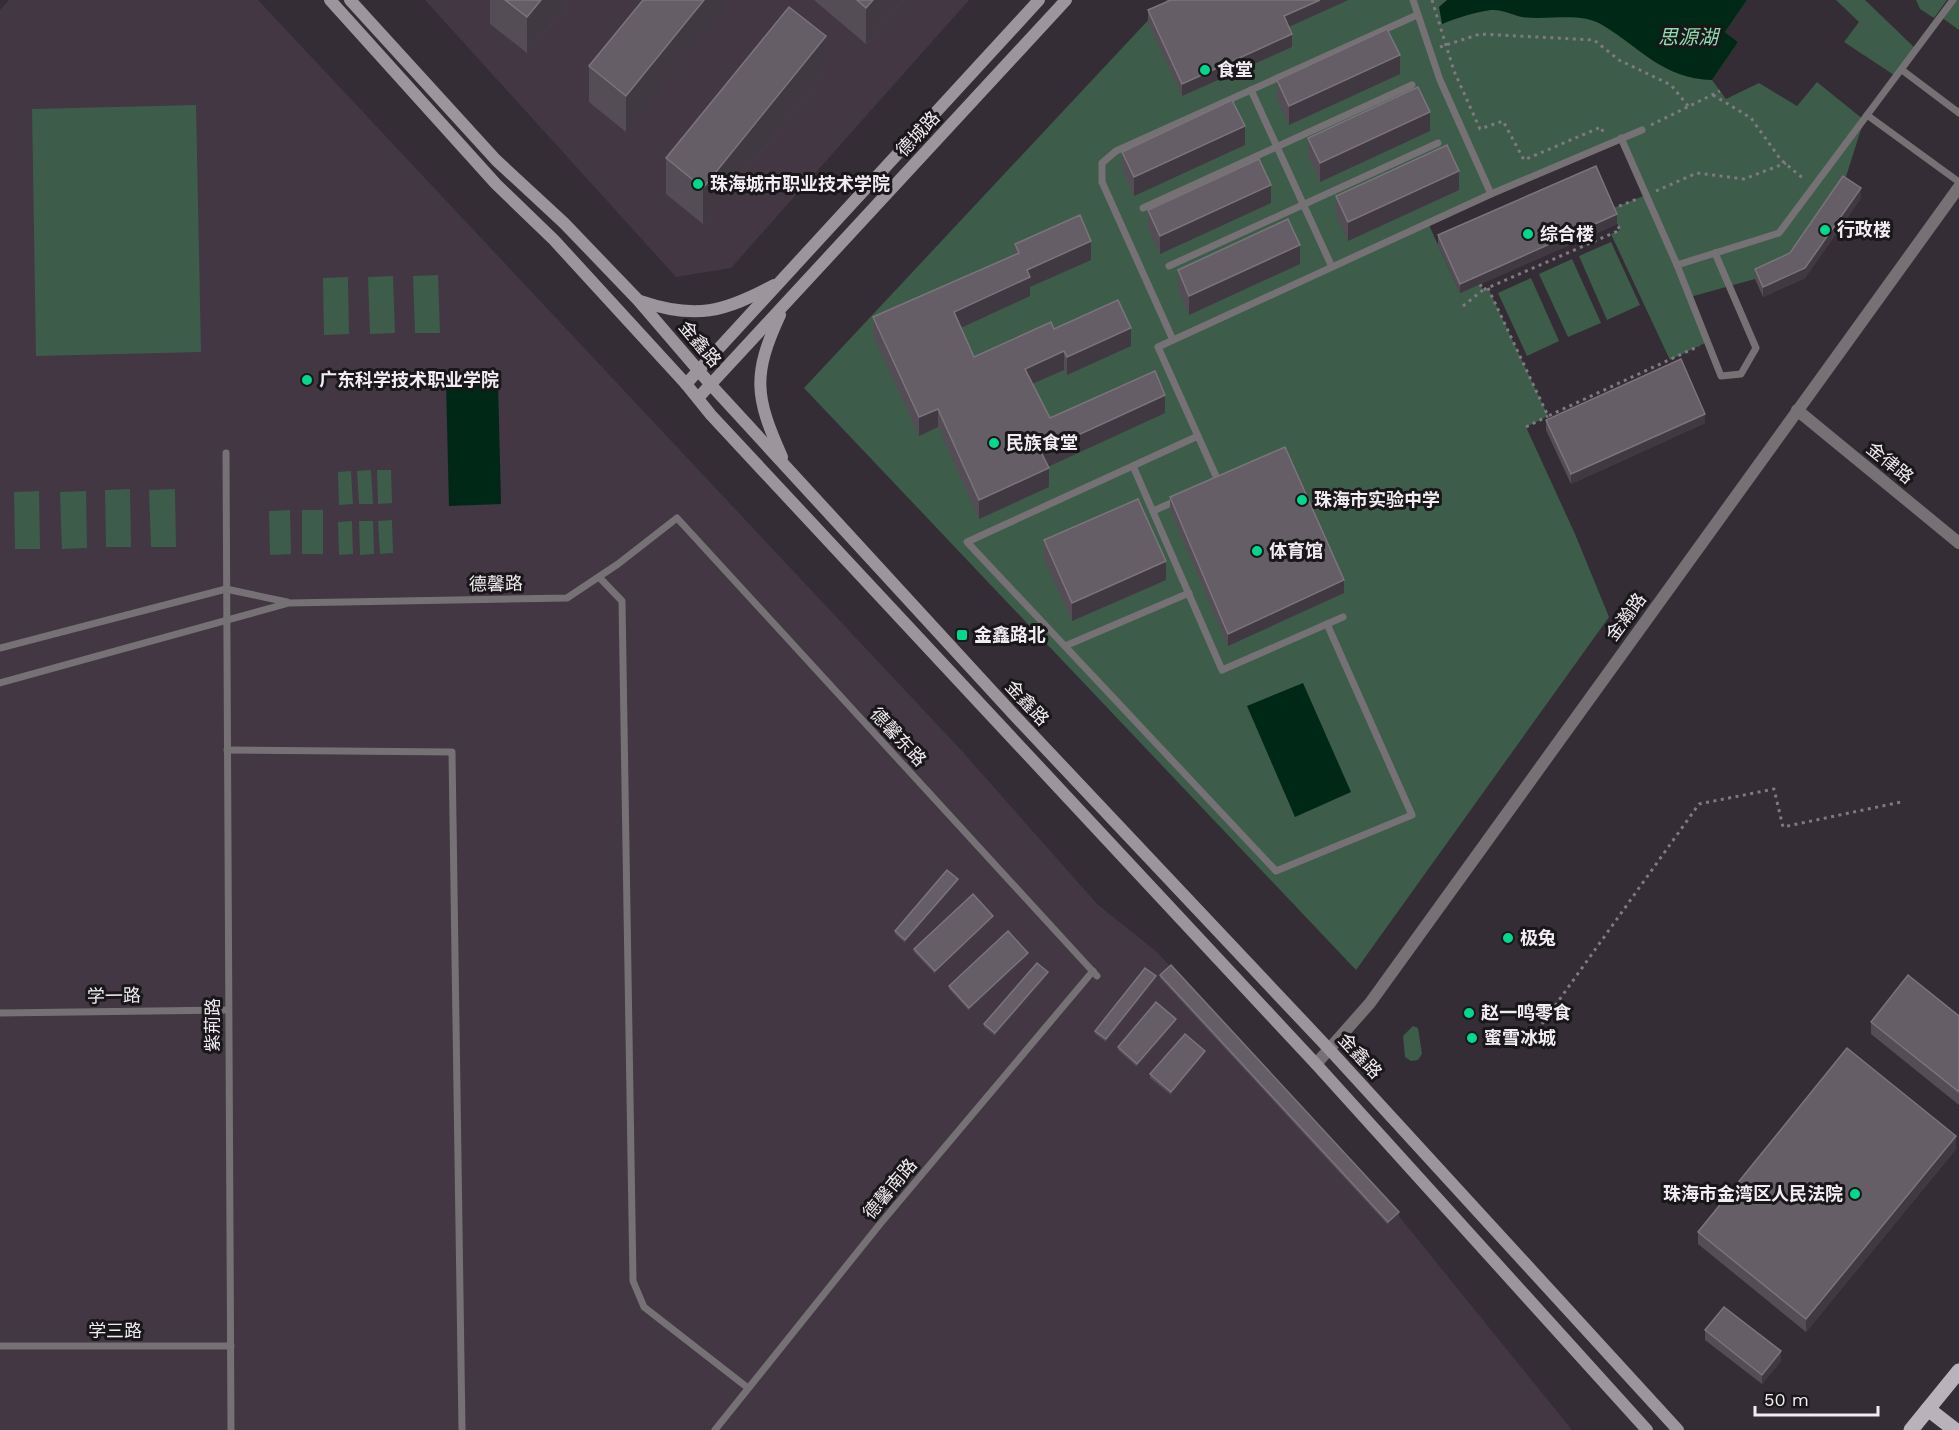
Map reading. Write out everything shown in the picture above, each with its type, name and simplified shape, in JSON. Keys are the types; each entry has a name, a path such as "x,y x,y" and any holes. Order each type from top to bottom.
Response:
{"main road":[{"path":"1911,1430 1959,1371"},
{"path":"1928,1408 1955,1430"}],"street":[{"name":"金鑫路","path":"330,0 496,184 554,240 1316,1064 1647,1430"},
{"name":"金鑫路","path":"350,0 496,160 564,223 638,300 711,385 1015,716 1329,1049 1678,1430"},
{"name":"德城路","path":"686,384 1040,0"},
{"name":"德城路","path":"698,398 1066,0"},
{"name":"金瀚路","path":"1316,1064 1370,1003 1959,187"},
{"path":"638,300 658,307 704,312 729,308 783,280"},
{"path":"784,305 767,344 760,367 759,387 768,427 786,467"},
{"name":"金律路","path":"1797,410 1959,543"}],"lane":[{"path":"1413,0 1440,80 1491,194"},
{"path":"1677,265 1779,234 1953,0"},
{"path":"1173,340 1102,182 1102,163 1116,151 1417,15"},
{"path":"1902,70 1959,113"},
{"path":"1143,208 1412,85"},
{"path":"1251,90 1332,267"},
{"path":"1867,115 1959,182"},
{"path":"1220,485 1158,347 1491,194 1642,129"},
{"path":"1621,138 1677,265 1721,376 1741,374 1756,348 1715,253"},
{"path":"1169,266 1438,143"},
{"path":"1198,436 967,542 1276,871 1412,815 1327,624"},
{"name":"紫荊路","path":"226,453 231,1430"},
{"path":"1133,466 1222,670 1343,616"},
{"path":"1208,487 1220,485 1229,478"},
{"path":"1153,511 1186,497"},
{"name":"德馨路","path":"0,648 226,590 289,603 567,598 599,577 677,518"},
{"name":"德馨东路","path":"677,518 1095,974"},
{"path":"599,577 622,601 633,1281 644,1307 748,1388"},
{"path":"1065,646 1189,593"},
{"name":"德馨路","path":"0,683 289,603"},
{"path":"227,750 452,752 462,1430"},
{"name":"德馨南路","path":"715,1430 880,1224 1095,974"},
{"name":"学一路","path":"0,1013 228,1010"},
{"name":"学三路","path":"0,1346 231,1346"}],"path":[{"path":"1432,0 1454,71 1480,129 1503,121 1524,160 1601,128 1610,144"},
{"path":"1430,51 1480,34 1594,40 1619,60 1671,85 1689,107"},
{"path":"1642,129 1720,91"},
{"path":"1713,95 1751,118 1786,163 1814,187"},
{"path":"1463,306 1483,290 1620,230 1611,209 1697,173 1744,179 1786,163"},
{"path":"1480,284 1483,290"},
{"path":"1488,288 1548,416"},
{"path":"1526,427 1707,342"},
{"path":"1542,1024 1699,804 1774,789 1783,827 1901,802"}],"shaded area":[{"name":"广东科学技术职业学院","path":"9,0 258,0 961,750 1097,904 1157,952 1398,1215 1572,1430 0,1430 0,10"},
{"name":"珠海城市职业技术学院","path":"425,0 969,0 731,268 676,277"},
{"name":"珠海市实验中学","path":"1167,0 1199,0 1284,29 1348,0 1747,0 1725,32 1738,42 1712,80 1726,99 1759,83 1797,106 1817,82 1864,120 1843,186 1790,262 1755,279 1690,297 1707,342 1670,360 1611,234 1620,230 1611,209 1646,195 1621,139 1428,223 1460,293 1480,284 1483,290 1488,288 1548,416 1526,427 1575,534 1609,617 1356,970 804,388"},
{"path":"1836,0 1865,0 1917,50 1897,77 1844,42 1859,22"},
{"path":"1916,0 1947,0 1934,18 1920,9"},
{"path":"1954,0 1959,0 1959,30 1941,17"},
{"path":"196,105 201,352 36,356 32,109"},
{"path":"1611,242 1640,305 1607,320 1579,256"},
{"path":"1572,259 1601,323 1568,337 1539,274"},
{"path":"438,275 440,333 415,333 413,276"},
{"path":"393,276 395,333 370,334 368,277"},
{"path":"348,277 349,334 324,335 323,278"},
{"path":"1531,278 1559,341 1527,356 1498,293"},
{"path":"371,470 373,504 359,504 357,471"},
{"path":"377,470 391,470 392,503 378,504"},
{"path":"351,471 353,504 339,505 338,472"},
{"path":"130,489 131,547 106,547 105,490"},
{"path":"175,489 176,547 151,547 149,490"},
{"path":"39,491 40,549 15,549 14,492"},
{"path":"86,491 87,548 62,549 60,492"},
{"path":"290,510 291,554 270,555 269,511"},
{"path":"302,510 323,510 323,554 302,554"},
{"path":"392,520 393,553 380,554 378,521"},
{"path":"352,521 353,554 339,555 338,522"},
{"path":"359,521 373,521 374,554 360,555"},
{"path":"1413,1026 1418,1028 1422,1054 1418,1060 1411,1061 1405,1057 1403,1036"}],"water":[{"name":"思源湖","path":"1447,0 1747,0 1725,32 1738,42 1712,80 1695,78 1666,68 1595,21 1575,18 1522,17 1491,10 1442,24 1439,7"},
{"path":"498,382 501,504 449,506 446,383"},
{"path":"1303,683 1351,792 1295,817 1247,706"}],"building":[{"path":"505,0 541,0 527,17"},
{"path":"643,0 704,0 626,96 589,66"},
{"path":"857,0 873,0 866,8"},
{"name":"食堂","path":"1171,0 1320,0 1284,16 1292,34 1182,84 1148,10"},
{"path":"789,7 826,36 703,188 666,158"},
{"path":"1387,29 1400,55 1289,106 1277,80"},
{"path":"1418,87 1430,112 1320,163 1308,138"},
{"path":"1232,100 1245,126 1134,177 1122,152"},
{"path":"1447,145 1459,171 1348,222 1336,196"},
{"path":"1259,159 1271,185 1160,236 1148,210"},
{"name":"综合楼","path":"1596,166 1617,214 1460,284 1438,235"},
{"name":"行政楼","path":"1843,176 1861,188 1805,268 1763,287 1755,269 1790,253"},
{"path":"1080,215 1091,241 1027,270 1030,277 954,312 974,357 1051,322 1054,329 1118,300 1131,328 1067,357 1064,351 1025,369 1050,418 1155,371 1165,395 1041,452 1049,468 979,500 938,409 919,417 873,317 1019,253 1015,244"},
{"path":"1288,219 1300,245 1189,296 1178,270"},
{"path":"1681,359 1705,414 1571,474 1546,420"},
{"name":"体育馆","path":"1285,447 1344,580 1228,634 1170,497"},
{"path":"1138,499 1166,561 1072,603 1044,540"},
{"path":"947,870 958,879 905,940 895,931"},
{"path":"973,894 993,916 935,971 914,949"},
{"path":"1008,931 1028,953 969,1008 949,986"},
{"path":"1037,963 1048,972 995,1033 984,1024"},
{"path":"1171,965 1399,1212 1388,1222 1160,975"},
{"path":"1145,968 1156,976 1106,1039 1095,1031"},
{"path":"1908,975 1959,1016 1959,1092 1871,1022"},
{"path":"1156,1002 1176,1019 1137,1064 1118,1047"},
{"path":"1185,1034 1205,1051 1171,1092 1150,1074"},
{"path":"1847,1048 1956,1136 1806,1319 1698,1232"},
{"path":"1724,1307 1781,1351 1762,1375 1705,1330"}],"place":[{"name":"食堂","path":"1205,70"},
{"name":"珠海城市职业技术学院","path":"698,184"},
{"name":"行政楼","path":"1825,230"},
{"name":"综合楼","path":"1528,234"},
{"name":"广东科学技术职业学院","path":"307,380"},
{"name":"民族食堂","path":"994,443"},
{"name":"珠海市实验中学","path":"1302,500"},
{"name":"体育馆","path":"1257,551"},
{"name":"金鑫路北","path":"962,635"},
{"name":"极兔","path":"1508,938"},
{"name":"赵一鸣零食","path":"1469,1013"},
{"name":"蜜雪冰城","path":"1472,1038"},
{"name":"珠海市金湾区人民法院","path":"1855,1194"}]}
